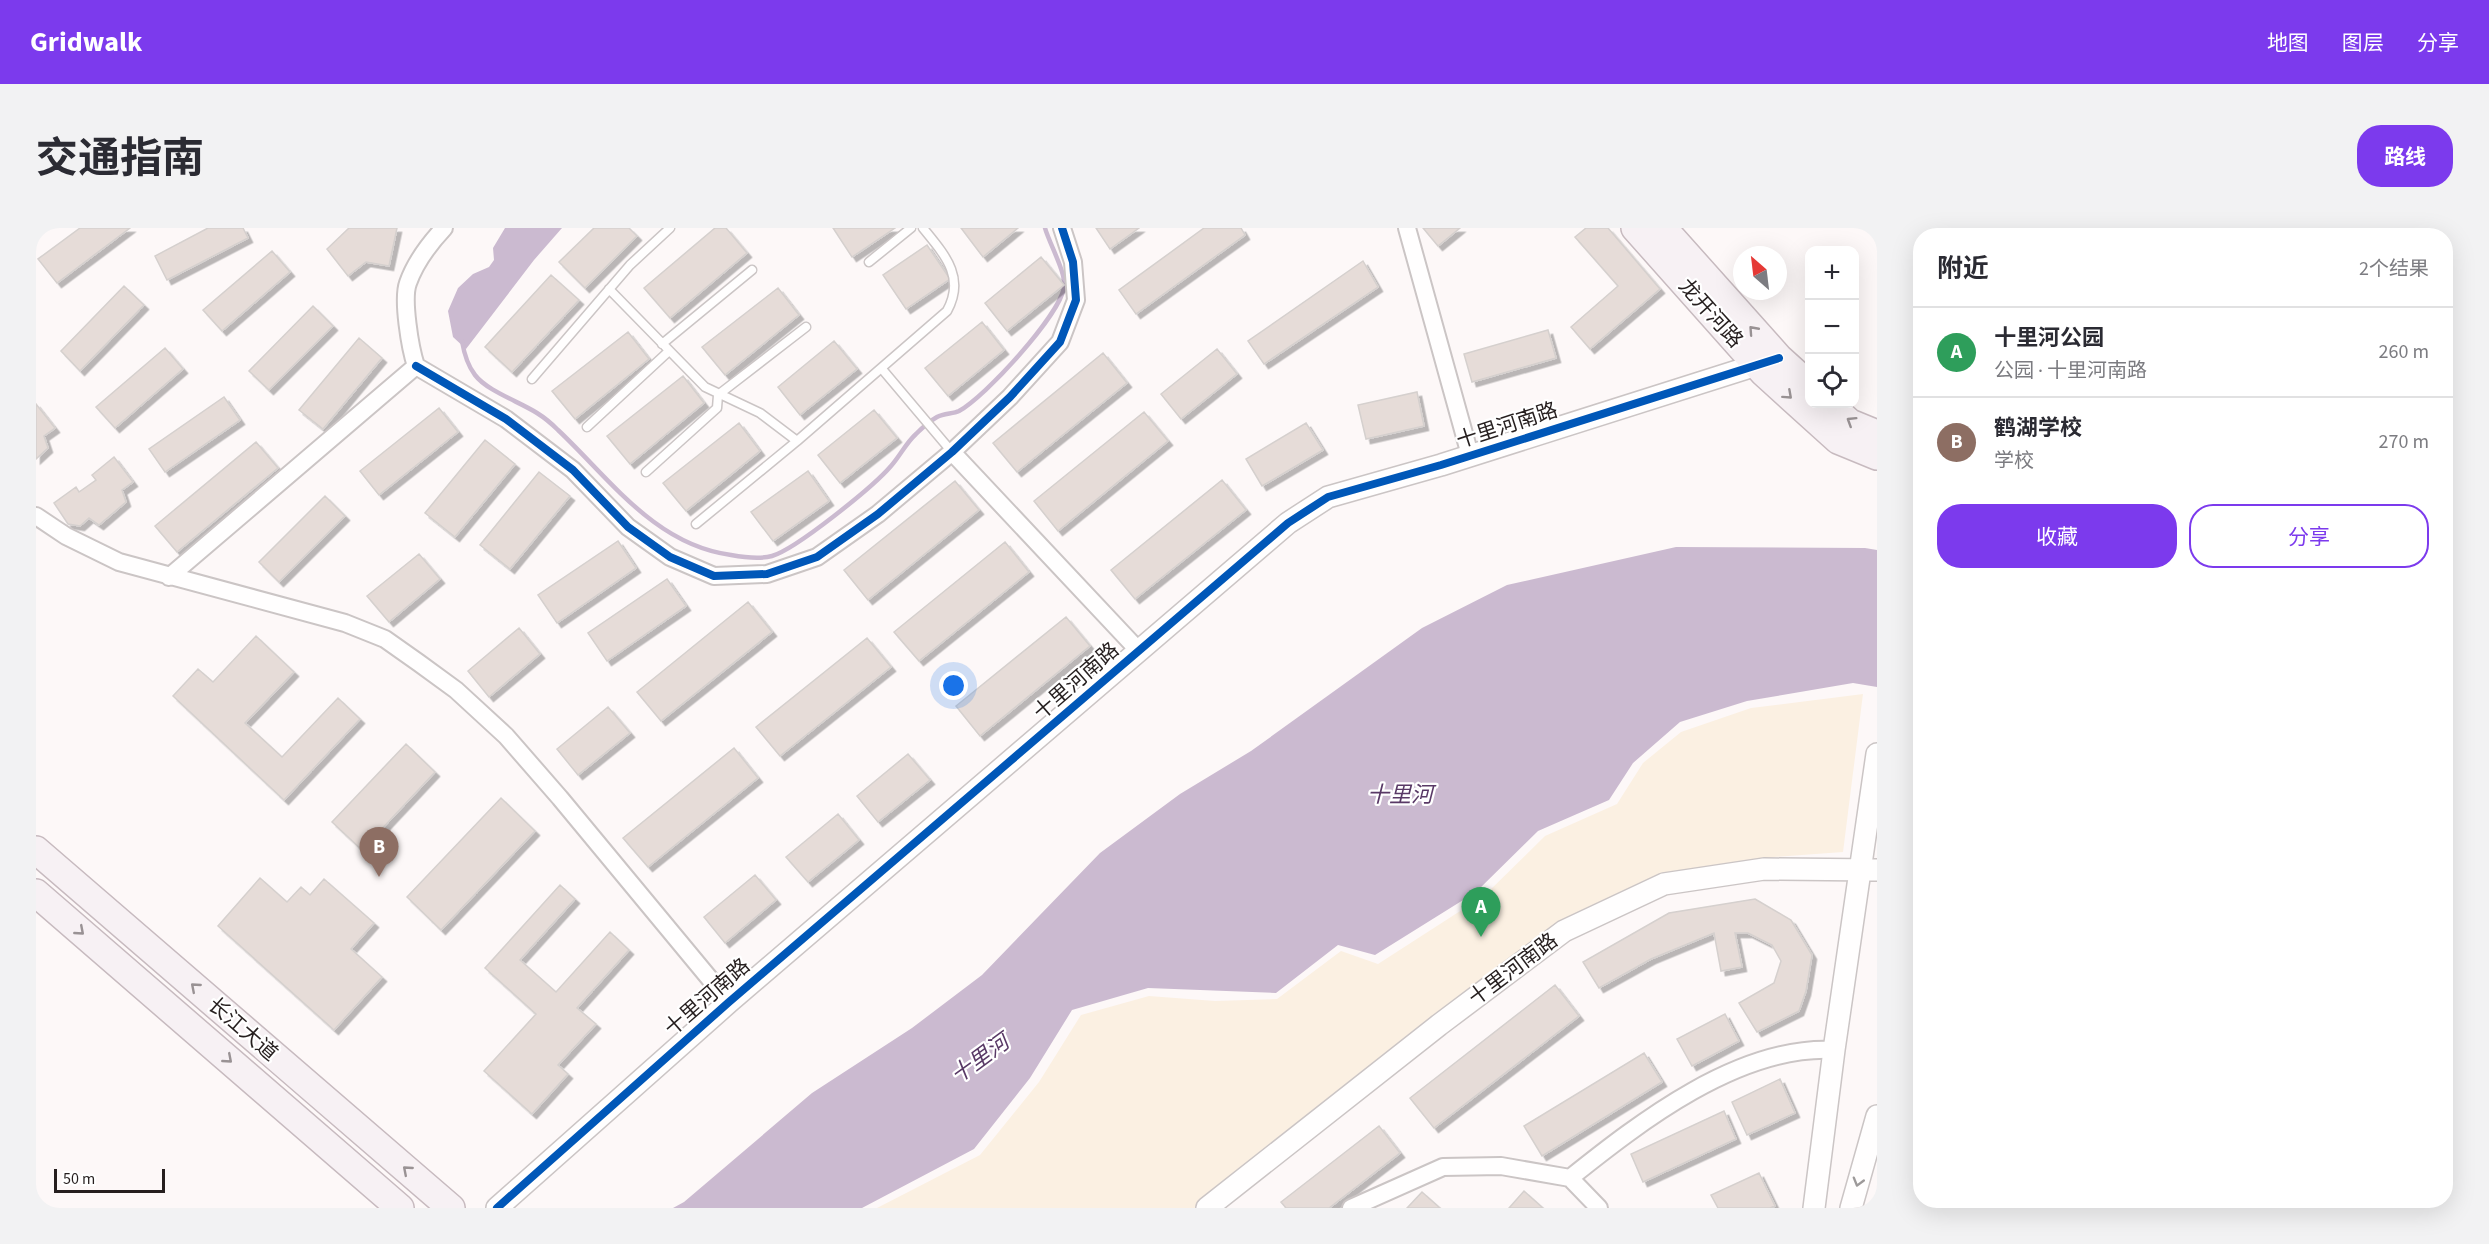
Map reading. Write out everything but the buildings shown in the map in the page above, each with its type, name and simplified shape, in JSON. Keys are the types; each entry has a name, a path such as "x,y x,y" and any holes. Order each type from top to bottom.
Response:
{"main road":[{"name":"龙开河路","path":"1635,228 1768,362 1838,440 1877,456"},
{"name":"龙开河路","path":"1663,228 1768,362 1805,384"},
{"path":"1833,408 1850,423 1877,434"},
{"name":"长江大道","path":"36,850 451,1208"},
{"name":"长江大道","path":"36,893 400,1208"}],"street":[{"path":"444,228 430,244 407,284 408,341 416,366 506,419 573,470 628,527 670,557 714,576 766,574 817,557 878,514 952,452 1010,397 1060,342 1076,300 1073,262 1062,228"},
{"path":"1407,228 1470,455"},
{"name":"十里河南路","path":"497,1208 729,1002 1288,523 1328,497 1768,362"},
{"path":"169,577 416,366"},
{"path":"952,452 1139,651"},
{"path":"36,516 66,536 119,562 345,623 385,639 456,690 506,736 729,1002"},
{"path":"1814,1208 1834,1050 1868,870 1877,754"},
{"name":"十里河南路","path":"1207,1208 1439,1025 1564,931 1664,884 1764,869 1868,870"},
{"path":"1570,1178 1618,1140 1696,1089 1769,1059 1811,1048 1834,1050"},
{"path":"1851,1208 1877,1116"},
{"path":"1351,1208 1443,1167 1501,1166 1570,1178 1599,1208"}],"lane":[{"path":"532,379 630,265 670,228"},
{"path":"869,262 911,228"},
{"path":"696,524 882,369 947,311 954,299 955,287 952,271 945,256 923,228"},
{"path":"587,427 666,347 752,270"},
{"path":"609,289 705,387 760,413 797,441"},
{"path":"646,472 717,408 718,395 806,327"},
{"path":"882,369 952,452"}],"shaded area":[{"path":"1863,694 1843,852 1774,857 1664,874 1561,923 1198,1208 877,1208 980,1155 1039,1082 1081,1015 1149,996 1215,1001 1277,999 1341,951 1378,964 1485,895 1545,836 1617,804 1643,763 1681,732 1751,708"}],"water":[{"path":"505,228 562,228 534,260 466,349 453,337 448,311 458,288 473,274 489,267 494,260 493,248"},
{"name":"十里河","path":"1676,547 1865,548 1877,550 1877,687 1853,683 1747,701 1680,722 1633,763 1609,800 1538,831 1476,892 1375,955 1338,945 1276,993 1148,988 1072,1010 1030,1078 974,1149 862,1208 673,1208 684,1202 812,1093 912,1028 982,975 1100,853 1180,794 1251,751 1422,628 1507,585"}],"waterway":[{"path":"462,341 468,363 480,381 548,421 636,507 657,524 679,538 704,549 731,555 768,557 798,542 852,502 882,476 923,427 937,417 959,411 971,403 1003,373 1035,336 1059,301 1064,288 1063,275 1045,228"}],"cycle path":[{"path":"416,366 506,419 573,470 628,527 670,557 714,576 767,574 817,557 878,514 952,452 1010,397 1060,342 1076,300 1073,262 1062,228"},
{"path":"497,1208 729,1002 1288,523 1328,497 1441,465 1779,358"}],"place":[{"name":"鹤湖学校","path":"379,877"},
{"name":"十里河公园","path":"1481,937"}]}
